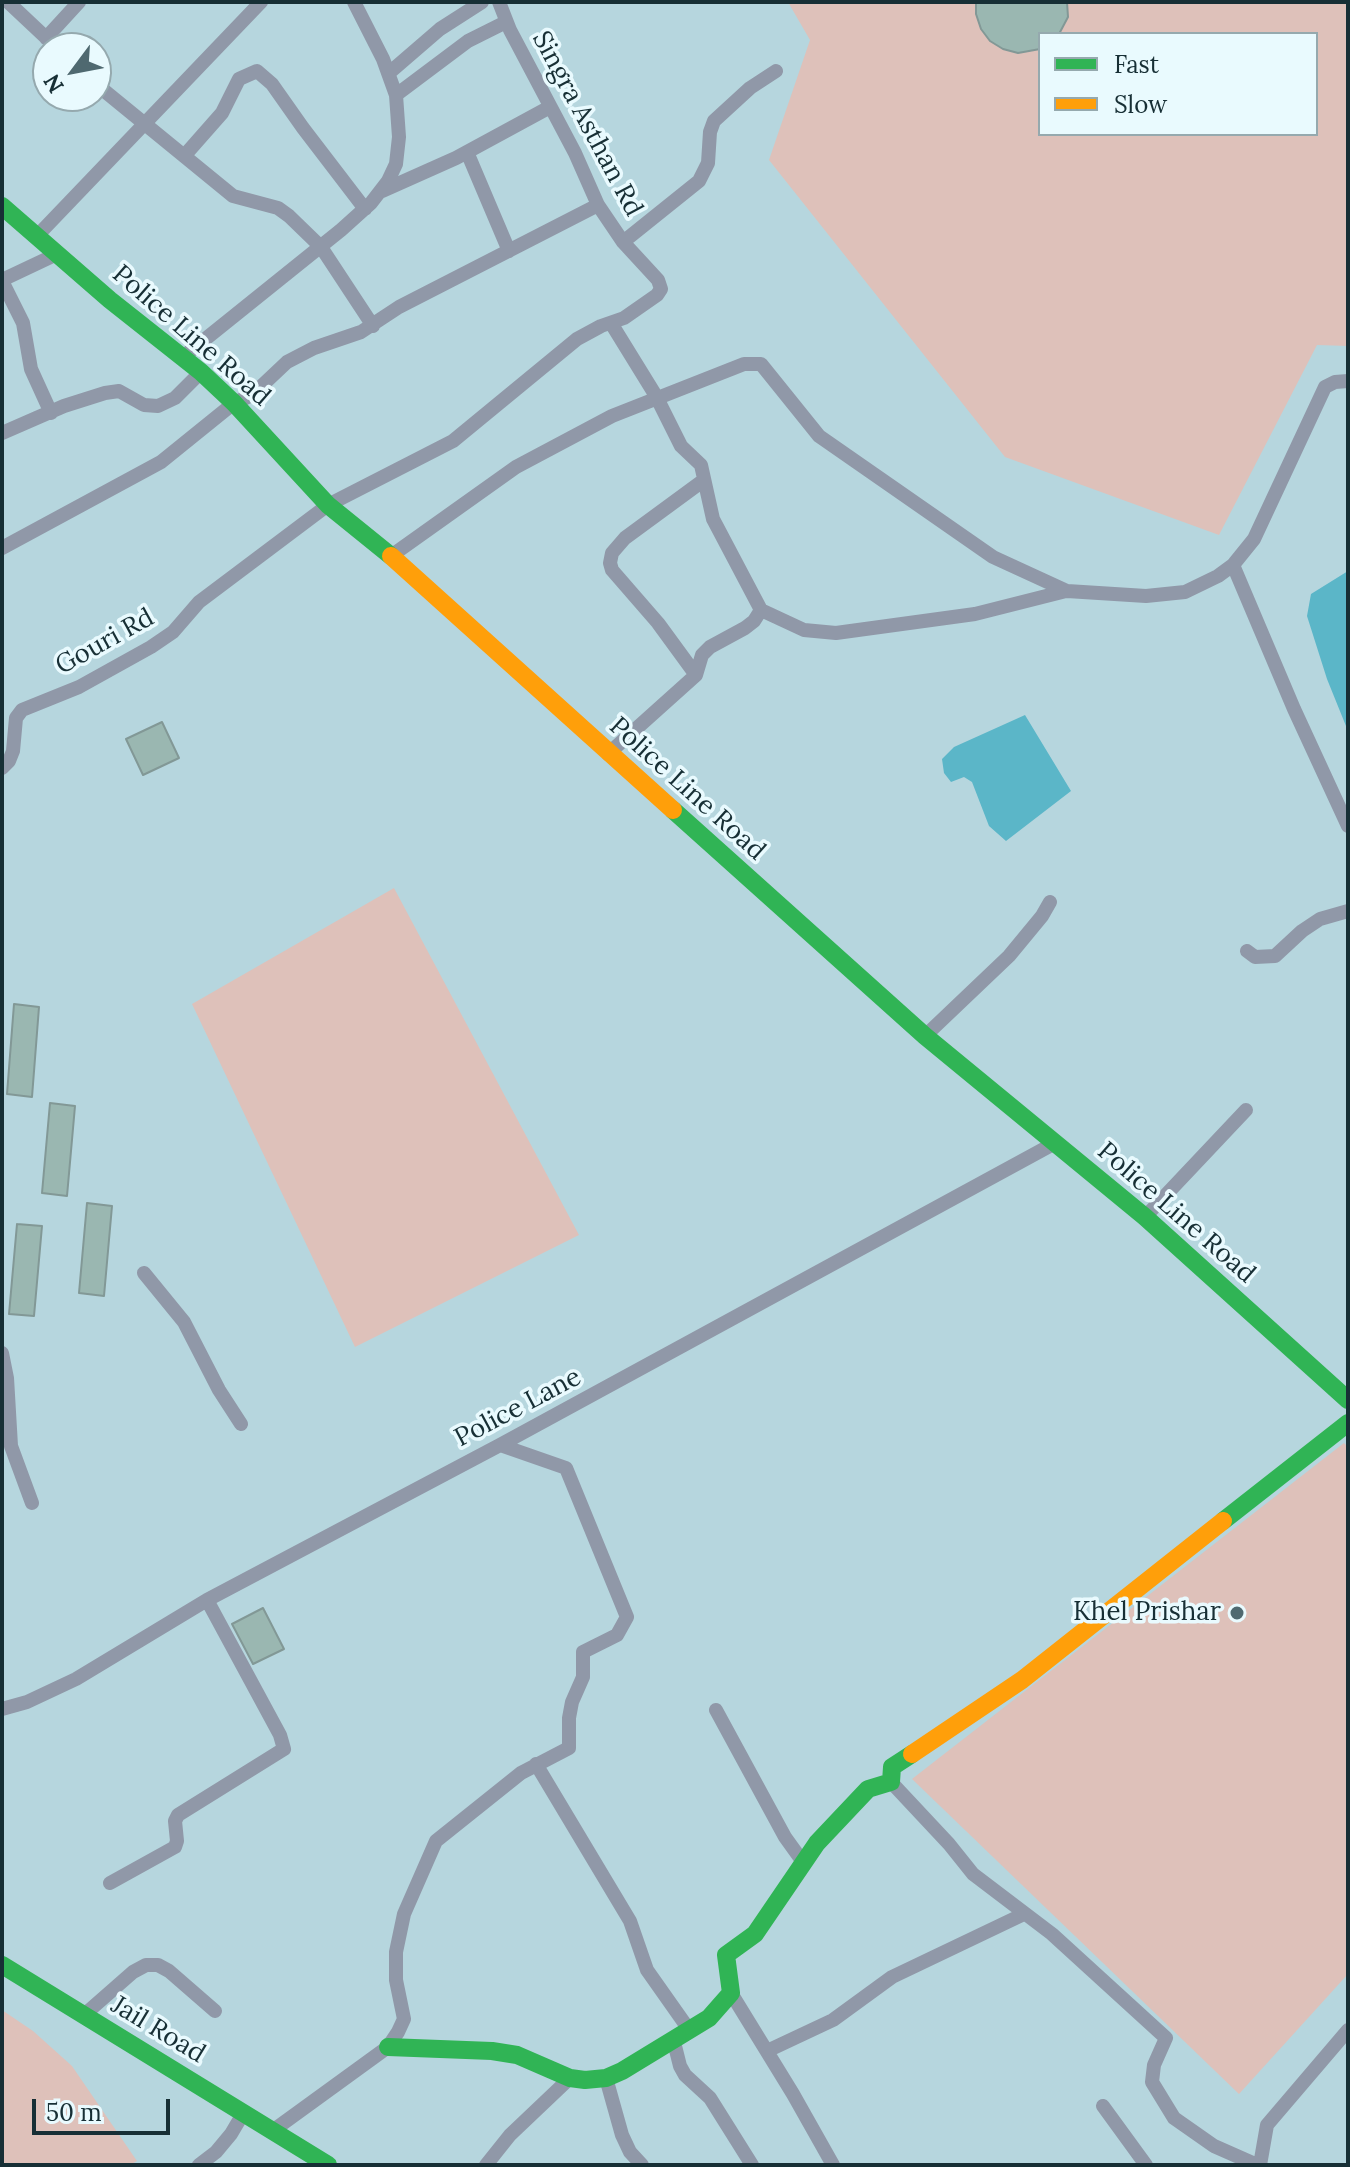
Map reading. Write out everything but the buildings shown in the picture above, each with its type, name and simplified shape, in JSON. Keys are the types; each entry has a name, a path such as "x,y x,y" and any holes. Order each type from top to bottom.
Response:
{"street":[{"path":"8,2 39,32"},
{"path":"59,32 79,2"},
{"path":"37,236 261,2"},
{"path":"183,357 365,209 381,192 396,164 399,137 396,95 389,73 354,2"},
{"path":"389,73 440,29 482,2"},
{"name":"Singra Asthan Rd","path":"328,505 453,441 577,339 638,310 661,289 651,271 623,242 598,205 575,153 506,22 499,2"},
{"path":"396,95 468,41 506,22"},
{"path":"185,155 222,113 239,79 257,71 263,73 272,84 365,209"},
{"path":"623,242 699,181 708,163 710,132 714,121 757,83 776,71"},
{"path":"112,98 233,196 278,208 289,216 321,247 373,326"},
{"path":"381,192 467,152 550,107"},
{"path":"467,152 509,251"},
{"path":"2,548 151,469 234,403 252,395 274,372 300,355 373,326 399,307 598,205"},
{"name":"Police Line Road","path":"2,206 201,372 234,403 328,505 391,556 925,1036 1145,1217 1348,1400"},
{"path":"51,413 31,369 23,323 2,281 57,254"},
{"path":"611,323 656,396 681,446 701,465 717,527 761,610 804,630 818,633 848,632 975,614 1067,591 1146,596 1185,592 1211,580 1233,565 1254,539 1325,387 1348,381"},
{"path":"391,556 516,467 612,416 656,396 744,364 761,364 819,436 993,557 1067,591"},
{"path":"2,433 97,396 119,391 151,407 158,406 175,398 201,372"},
{"path":"696,675 658,623 612,570 610,563 616,546 649,518 704,480"},
{"name":"Gouri Rd","path":"2,768 13,751 16,718 22,710 79,687 173,632 199,602 328,505"},
{"path":"1233,565 1348,826"},
{"path":"608,754 696,675 702,655 719,641 754,621 761,610"},
{"path":"925,1036 1009,956 1050,902"},
{"path":"1247,951 1255,957 1275,956 1320,919 1348,911"},
{"path":"1145,1217 1246,1110"},
{"name":"Police Lane","path":"2,1709 27,1702 76,1679 207,1600 500,1445 1055,1143"},
{"path":"144,1273 184,1322 219,1390 241,1424"},
{"path":"2,1353 7,1378 11,1446 32,1503"},
{"path":"1348,1423 1022,1680 892,1767 891,1782 973,1874 1052,1934 1166,2038 1154,2065 1152,2082 1174,2118 1214,2146 1259,2165 1267,2125 1348,2030"},
{"path":"271,2132 388,2047 404,2019 396,1980 396,1952 401,1927 436,1841 521,1773 569,1748 569,1718 583,1677 583,1652 617,1635 627,1617 566,1468 500,1445"},
{"path":"110,1883 175,1847 175,1821 178,1815 284,1749 280,1735 207,1600"},
{"path":"716,1710 785,1837 803,1862"},
{"path":"536,1764 630,1921 647,1970 690,2031"},
{"path":"833,2165 731,1993 726,1955 755,1934 827,1831 868,1789 891,1782"},
{"path":"767,2051 833,2020 892,1977 1024,1914"},
{"name":"Jail Road","path":"2,1965 328,2165"},
{"path":"84,2015 133,1972 146,1965 158,1965 169,1971 215,2011"},
{"path":"388,2047 492,2051 517,2055 570,2078 606,2078 674,2042 709,2018 731,1993"},
{"path":"674,2042 685,2075 710,2098 752,2165"},
{"path":"486,2165 510,2135 570,2078"},
{"path":"606,2078 622,2135 630,2152 642,2165"},
{"path":"1103,2106 1146,2165"},
{"path":"199,2165 216,2152 244,2112"}],"shaded area":[{"path":"788,2 1348,2 1348,346 1317,345 1219,535 1005,457 769,160 810,40"},
{"path":"394,888 579,1235 355,1347 192,1004"},
{"name":"Khel Prishar","path":"1344,1443 1348,1447 1348,1974 1239,2094 912,1779"},
{"path":"2,2010 33,2031 72,2066 137,2161 130,2165 2,2165"}],"water":[{"path":"1348,571 1348,731 1307,616 1311,594"},
{"path":"1025,715 1071,791 1006,841 989,826 972,782 964,777 951,782 944,773 942,759 954,747"}],"traffic: fast":[{"path":"2,206 110,300 201,372 234,403 328,505 391,556"},
{"path":"673,810 925,1036 1145,1217 1348,1400"},
{"path":"1223,1521 1348,1423"},
{"path":"388,2047 492,2051 517,2055 570,2078 585,2080 606,2078 622,2071 709,2018 731,1993 726,1955 755,1934 817,1843 868,1789 891,1782 892,1767 912,1754"},
{"path":"2,1965 328,2165"}],"traffic: slow":[{"path":"391,556 673,810"},
{"path":"912,1754 1022,1680 1223,1521"}],"place":[{"name":"Khel Prishar","path":"1237,1613"}]}
